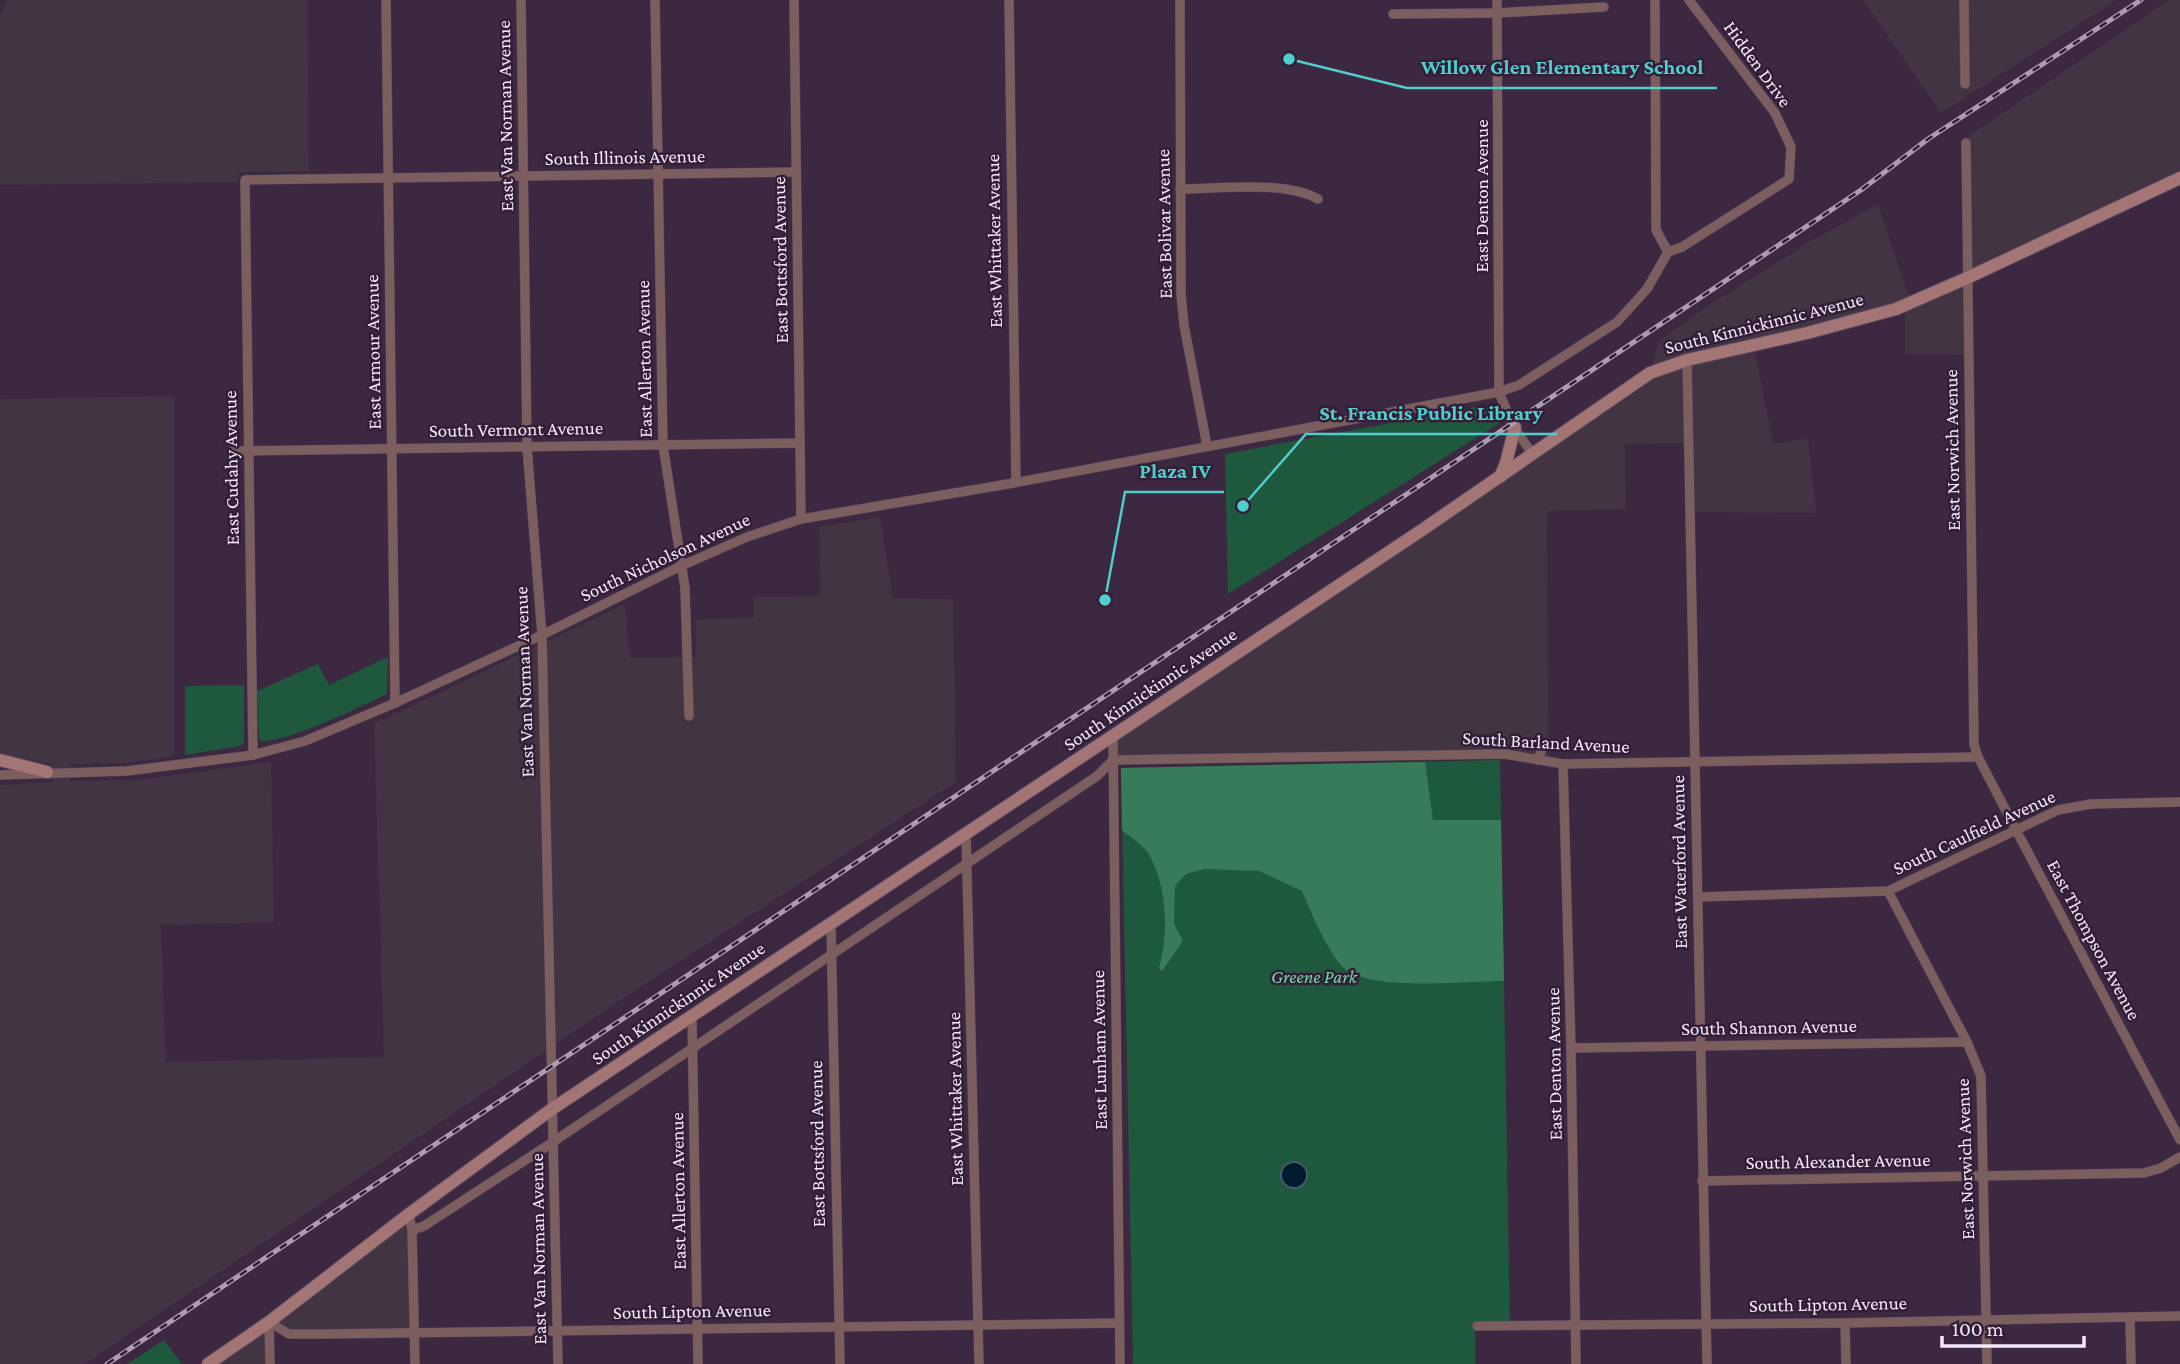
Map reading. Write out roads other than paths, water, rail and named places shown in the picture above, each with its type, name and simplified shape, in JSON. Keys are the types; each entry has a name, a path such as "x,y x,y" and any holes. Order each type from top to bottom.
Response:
{"street":[{"name":"East Armour Avenue","path":"386,0 395,703"},
{"name":"East Van Norman Avenue","path":"521,0 527,447 542,635 558,1364"},
{"name":"East Allerton Avenue","path":"655,0 663,445 687,618 689,716"},
{"name":"East Bottsford Avenue","path":"794,0 801,519"},
{"name":"East Whittaker Avenue","path":"1009,0 1016,482"},
{"name":"East Bolivar Avenue","path":"1180,0 1182,304 1207,446"},
{"name":"East Denton Avenue","path":"1497,0 1499,392"},
{"path":"1533,455 1515,427 1499,392 1519,385 1617,322 1647,289 1668,252 1656,230 1655,0"},
{"name":"Hidden Drive","path":"1668,252 1682,247 1789,179 1791,147 1775,113 1689,0"},
{"path":"1965,0 1965,83"},
{"path":"1393,13 1497,13 1604,7"},
{"name":"East Norwich Avenue","path":"1966,143 1972,671 1974,744 1978,757"},
{"name":"South Illinois Avenue","path":"245,180 796,172"},
{"name":"South Kinnickinnic Avenue","path":"208,1364 269,1322 409,1214 552,1109 1113,737 1533,455 1650,373 1687,360 1856,321 1896,309 2180,178"},
{"name":"East Cudahy Avenue","path":"245,180 253,755"},
{"path":"1180,189 1286,188 1306,192 1318,199"},
{"name":"East Waterford Avenue","path":"1687,360 1707,1364"},
{"name":"South Nicholson Avenue","path":"0,775 127,771 253,755 305,741 542,635 681,566 747,537 801,519 1499,392"},
{"path":"1500,477 1515,427"},
{"name":"South Vermont Avenue","path":"232,451 800,443"},
{"name":"East Lunham Avenue","path":"1113,737 1121,1364"},
{"path":"1538,760 1543,745"},
{"name":"South Barland Avenue","path":"1113,760 1505,754 1563,764 1978,757"},
{"name":"East Thompson Avenue","path":"1978,757 2180,1140"},
{"path":"0,760 47,772"},
{"name":"South Kinnickinnic Avenue","path":"412,1230 424,1226 553,1142 1097,776 1113,760"},
{"name":"East Denton Avenue","path":"1563,764 1576,1364"},
{"name":"South Caulfield Avenue","path":"1698,897 1888,891 2049,812 2091,804 2180,802"},
{"name":"East Whittaker Avenue","path":"966,833 979,1364"},
{"name":"East Norwich Avenue","path":"1888,891 1967,1042 1981,1076 1987,1364"},
{"name":"East Bottsford Avenue","path":"831,924 840,1364"},
{"name":"East Allerton Avenue","path":"692,1018 698,1364"},
{"name":"South Shannon Avenue","path":"1571,1048 1967,1042"},
{"name":"South Alexander Avenue","path":"1702,1181 2144,1173 2161,1168 2180,1157"},
{"path":"409,1214 412,1230 415,1364"},
{"name":"South Lipton Avenue","path":"1477,1326 1845,1323 2180,1316"},
{"path":"2130,1317 2131,1364"},
{"path":"269,1322 270,1364"},
{"name":"South Lipton Avenue","path":"269,1322 289,1334 1119,1323"},
{"path":"1845,1323 1846,1364"}],"water":[{"path":"1294,1162 1303,1166 1307,1175 1303,1184 1294,1188 1285,1184 1281,1175 1285,1166"}],"railway":[{"path":"107,1364 1861,190 1928,139 2141,0"}],"place":[{"name":"Willow Glen Elementary School","path":"1289,59"},
{"name":"St. Francis Public Library","path":"1243,506"},
{"name":"Plaza IV","path":"1105,600"}],"park label":[{"name":"Greene Park","path":"1314,976"}]}
